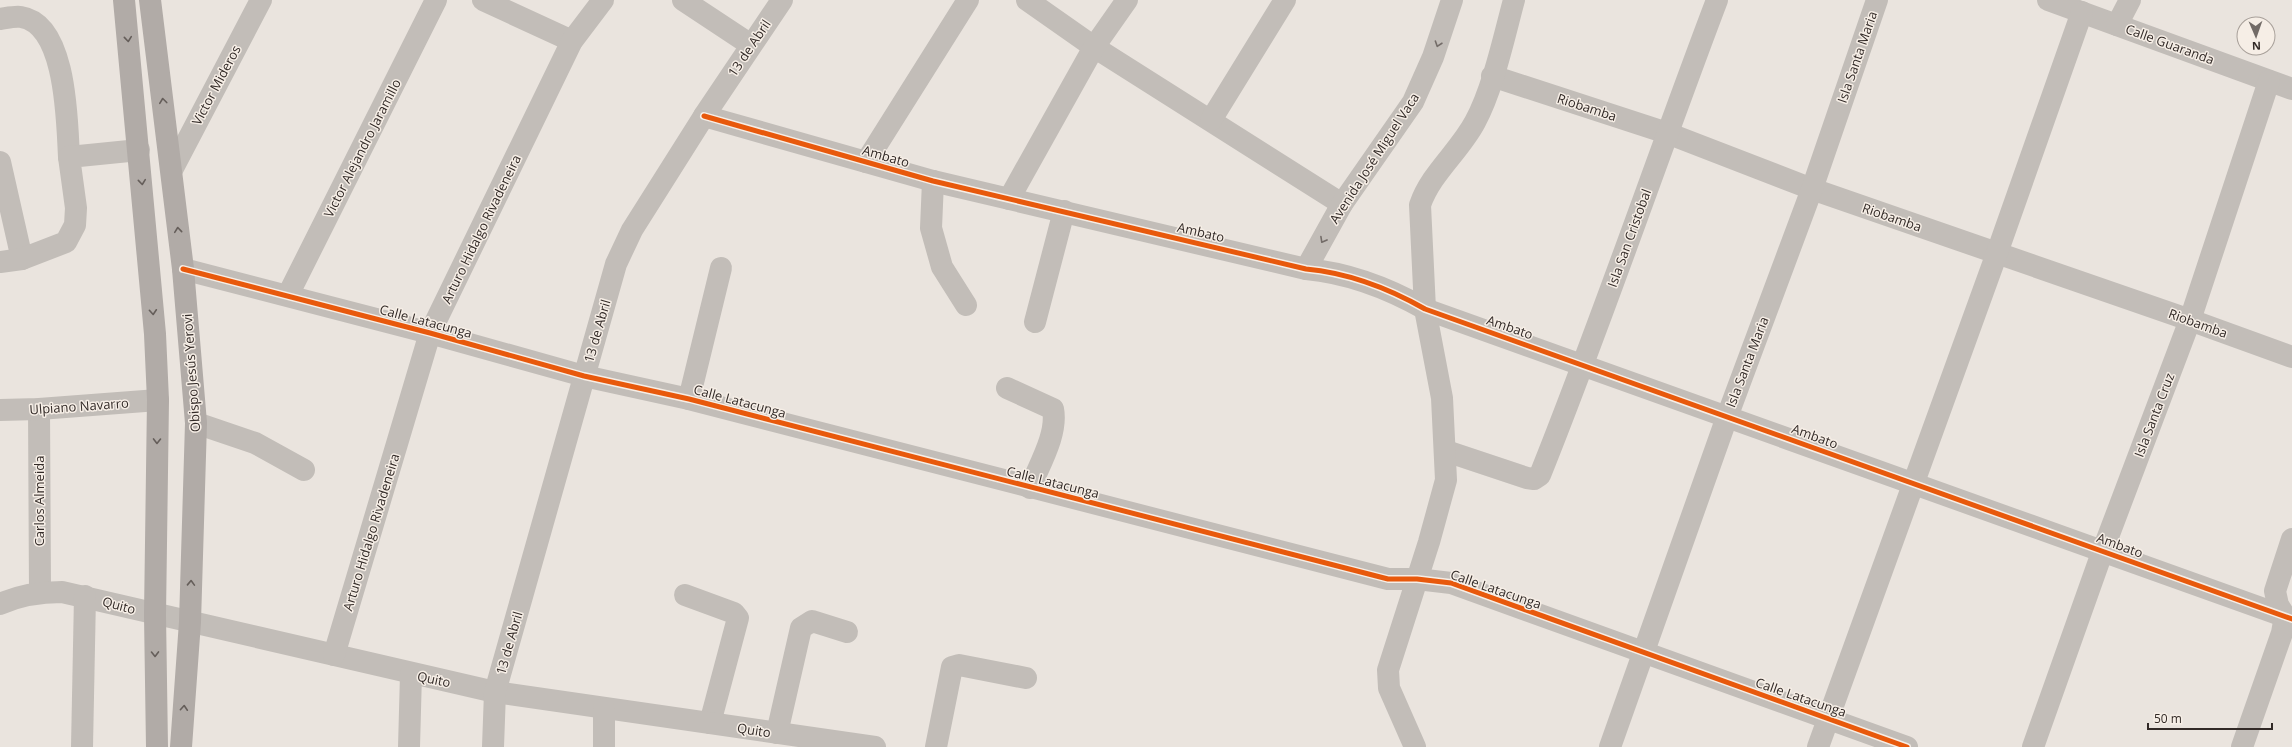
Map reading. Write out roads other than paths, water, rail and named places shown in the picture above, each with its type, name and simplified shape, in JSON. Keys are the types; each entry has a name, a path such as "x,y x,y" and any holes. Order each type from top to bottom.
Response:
{"main road":[{"path":"124,0 150,274 158,400 155,615 157,747"},
{"name":"Obispo Jesús Yerovi","path":"150,0 183,269 196,423 190,622 181,747"}],"street":[{"name":"Victor Mideros","path":"172,170 261,0"},
{"name":"Victor Alejandro Jaramillo","path":"288,295 436,0"},
{"path":"483,0 572,41"},
{"name":"Arturo Hidalgo Rivadeneira","path":"334,655 430,333 572,41 603,0"},
{"path":"683,0 751,45"},
{"name":"13 de Abril","path":"493,747 495,692 616,264 632,230 704,116 782,0"},
{"path":"866,162 968,0"},
{"path":"1027,0 1094,47 1342,204"},
{"path":"1009,199 1094,47 1127,0"},
{"path":"1210,120 1284,0"},
{"path":"1415,747 1389,688 1388,670 1446,480 1446,451 1442,398 1425,309 1420,205 1425,191 1475,122 1492,76 1514,0"},
{"name":"Isla San Cristobal","path":"1446,451 1527,478 1534,478 1540,475 1584,365 1667,133 1717,0"},
{"name":"Isla Santa Maria","path":"1610,747 1642,653 1727,417 1812,189 1877,0"},
{"name":"Calle Guaranda","path":"2048,0 2292,89"},
{"path":"2117,25 2130,0"},
{"name":"Avenida José Miguel Vaca","path":"1306,269 1342,204 1413,102 1433,57 1447,2"},
{"path":"1818,747 1998,253 2082,12"},
{"path":"0,19 22,17 38,26 49,41 60,66 66,105 69,157 76,208 75,225 66,242 22,259 0,262"},
{"name":"Riobamba","path":"1492,76 1667,133 1812,189 2190,320 2292,358"},
{"name":"Isla Santa Cruz","path":"2033,747 2103,550 2190,320 2269,81"},
{"name":"Ambato","path":"704,116 933,181 1306,269 1334,272 1396,292 1425,309 2288,617"},
{"path":"69,157 139,150"},
{"path":"0,162 22,259"},
{"path":"933,181 931,228 942,267 966,305"},
{"path":"1035,322 1064,211"},
{"path":"689,399 721,268"},
{"name":"Calle Latacunga","path":"183,269 288,295 584,376 689,399 1388,580 1416,579 1451,583 1642,653 1907,747"},
{"path":"1007,388 1053,409 1055,417 1049,438 1030,488"},
{"name":"Ulpiano Navarro","path":"0,410 38,409 158,400"},
{"name":"Carlos Almeida","path":"38,409 40,592"},
{"path":"196,423 255,444 304,470"},
{"path":"2242,747 2288,617 2278,605 2275,591 2292,539"},
{"name":"Quito","path":"0,604 14,598 40,592 62,592 85,596 155,615 495,692 604,709 875,747"},
{"path":"685,595 734,613 738,618 710,723"},
{"path":"82,747 85,596"},
{"path":"776,733 801,628 812,621 847,632"},
{"path":"936,747 952,667 959,665 1026,678"},
{"path":"410,747 411,674"},
{"path":"604,709 604,747"}]}
